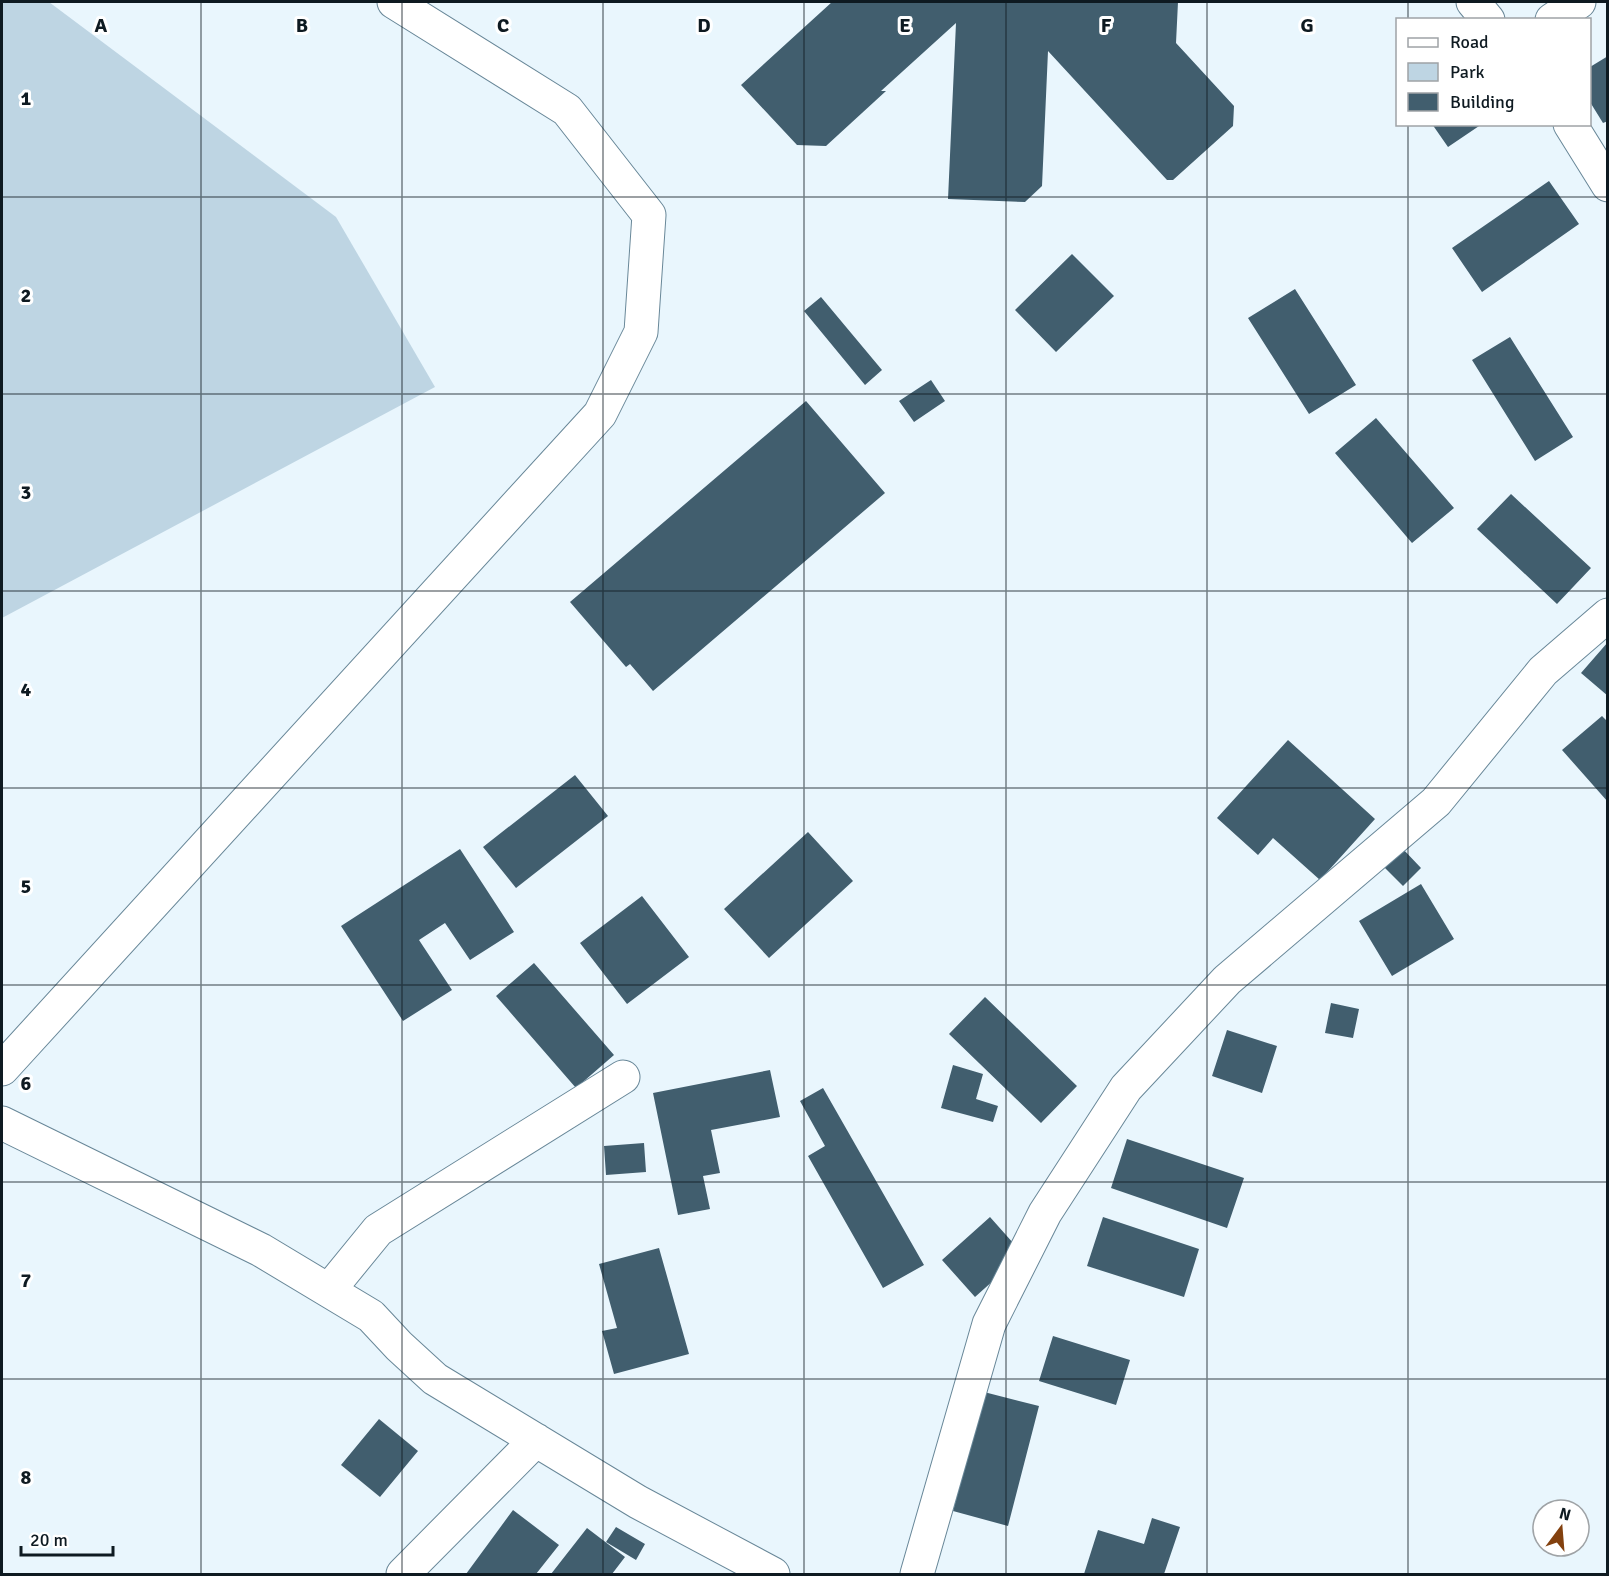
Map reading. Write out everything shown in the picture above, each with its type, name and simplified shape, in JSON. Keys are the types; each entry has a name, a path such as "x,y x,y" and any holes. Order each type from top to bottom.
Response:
{"street":[{"path":"2,1069 600,414 641,332 649,215 567,110 394,2"},
{"path":"1473,2 1486,18"},
{"path":"1555,18 1579,2"},
{"path":"1571,126 1608,184"},
{"path":"917,1575 988,1324 1045,1214 1126,1088 1227,980 1436,801 1543,670 1608,615"},
{"path":"329,1290 378,1230 623,1077"},
{"path":"2,1123 261,1250 371,1316 399,1346 435,1378 638,1502 773,1575"},
{"path":"403,1575 536,1440"}],"green space":[{"path":"2,2 49,2 336,217 435,387 2,618"}],"building":[{"path":"832,2 1178,2 1176,43 1234,106 1233,126 1173,180 1167,180 1048,51 1042,186 1025,202 948,199 956,23 881,91 886,91 826,146 797,145 741,85"},
{"path":"1608,56 1608,121 1603,123 1591,104 1591,66"},
{"path":"1433,126 1479,126 1448,147"},
{"path":"1549,181 1579,224 1482,292 1452,248"},
{"path":"1072,254 1114,296 1056,352 1015,310"},
{"path":"1295,289 1356,385 1309,414 1248,318"},
{"path":"821,297 882,370 865,385 804,311"},
{"path":"1510,337 1573,437 1535,461 1472,360"},
{"path":"931,380 945,401 914,422 899,401"},
{"path":"806,401 885,493 653,691 630,664 626,667 570,602"},
{"path":"1376,418 1454,508 1412,543 1335,453"},
{"path":"1511,494 1591,568 1557,604 1477,529"},
{"path":"1608,642 1608,696 1581,673"},
{"path":"1602,716 1608,722 1608,802 1562,750"},
{"path":"1288,740 1375,819 1320,880 1273,838 1258,855 1217,818"},
{"path":"575,775 608,816 516,888 483,847"},
{"path":"808,832 853,881 769,958 724,909"},
{"path":"1402,848 1421,868 1403,886 1383,866"},
{"path":"460,849 514,932 470,960 445,923 419,940 452,990 403,1021 341,926"},
{"path":"1421,884 1454,939 1392,976 1359,921"},
{"path":"642,896 689,957 627,1004 580,943"},
{"path":"534,963 614,1055 576,1088 496,996"},
{"path":"985,997 1077,1086 1041,1123 949,1034"},
{"path":"1331,1003 1359,1009 1353,1038 1325,1033"},
{"path":"1227,1030 1277,1046 1262,1093 1212,1076"},
{"path":"953,1065 983,1074 976,1099 998,1106 993,1122 941,1108"},
{"path":"770,1070 780,1117 711,1130 720,1173 703,1176 710,1209 678,1215 653,1093"},
{"path":"823,1088 924,1265 883,1288 808,1156 825,1146 800,1101"},
{"path":"1127,1139 1244,1178 1227,1228 1111,1188"},
{"path":"644,1143 646,1172 606,1175 604,1146"},
{"path":"990,1217 1023,1254 975,1297 942,1260"},
{"path":"1103,1217 1199,1249 1184,1297 1087,1266"},
{"path":"659,1248 689,1354 614,1374 602,1331 617,1328 599,1264"},
{"path":"1053,1336 1130,1360 1116,1405 1039,1381"},
{"path":"984,1392 1039,1406 1008,1526 953,1511"},
{"path":"379,1419 418,1451 380,1497 341,1465"},
{"path":"513,1510 559,1545 536,1574 466,1574"},
{"path":"1152,1518 1180,1527 1164,1574 1084,1574 1098,1530 1144,1544"},
{"path":"616,1527 645,1544 636,1560 606,1542"},
{"path":"587,1528 625,1557 612,1574 551,1574"}]}
